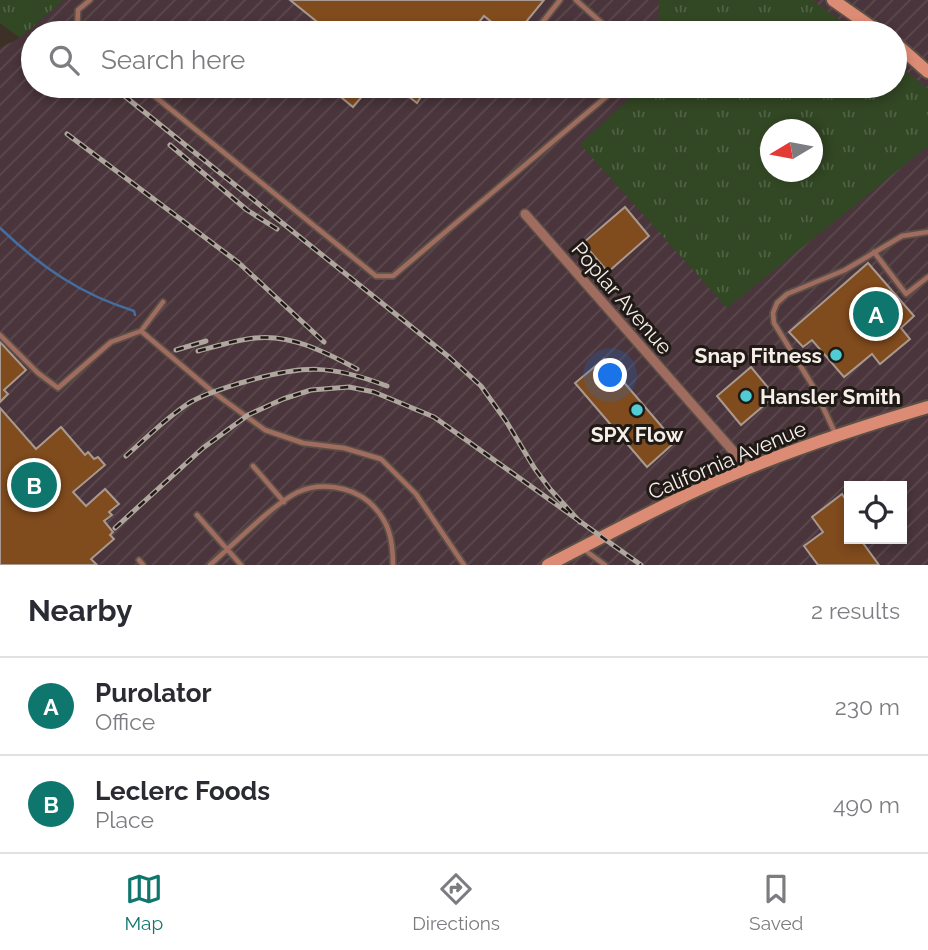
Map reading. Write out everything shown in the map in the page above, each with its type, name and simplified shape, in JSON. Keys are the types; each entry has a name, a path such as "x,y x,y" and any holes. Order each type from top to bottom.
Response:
{"street":[{"path":"833,0 863,21"},
{"path":"907,54 928,72"},
{"name":"Poplar Avenue","path":"525,214 748,468"},
{"name":"California Avenue","path":"548,565 657,509 748,468 928,407"}],"lane":[{"path":"78,21 78,10 90,0"},
{"path":"543,21 560,0"},
{"path":"576,0 600,21"},
{"path":"157,98 376,276 393,276 605,98"},
{"path":"836,436 814,388 774,323 773,313 777,303 787,294 845,270 902,236 928,232"},
{"path":"874,252 906,294 928,277"},
{"path":"0,335 38,373 58,388 111,342 141,331 163,302"},
{"path":"141,331 184,369 265,430 303,443 344,448 381,459 416,494 464,565"},
{"path":"253,466 284,502"},
{"path":"210,565 297,492 334,486 363,498 381,513 393,542 393,565"},
{"path":"197,514 241,565"},
{"path":"582,548 605,565"}],"shaded area":[{"path":"63,0 928,0 928,565 0,565 0,48 21,37 21,98 907,98 907,21 39,21"}],"green space":[{"path":"0,0 63,0 39,21 21,21 20,38 0,23"},
{"path":"659,0 812,0 841,21 658,21"},
{"path":"907,72 928,89 928,146 727,308 580,144 630,98 907,98"}],"building":[{"path":"290,0 544,0 527,21 490,21 484,16 480,21 316,21"},
{"path":"342,98 361,98 353,107"},
{"path":"625,207 649,236 608,272 583,243"},
{"path":"868,263 914,316 901,328 910,339 880,364 872,354 844,377 812,340 803,347 789,332"},
{"path":"0,342 26,370 4,390 8,394 0,402"},
{"path":"604,359 675,442 647,467 575,383"},
{"name":"Hansler Smith","path":"751,367 775,396 741,425 717,396"},
{"path":"0,408 36,449 61,427 85,455 88,452 94,459 98,457 105,465 73,492 86,506 105,489 119,504 109,512 112,515 104,521 113,532 110,535 114,539 91,559 97,565 0,565"},
{"path":"842,494 844,544 864,544 879,565 818,565 804,546 823,532 812,517"}],"waterway":[{"path":"0,228 62,278 96,296 134,311 135,315"}],"railway":[{"path":"127,98 449,357 481,386 535,469 580,522"},
{"path":"67,134 239,263 324,342"},
{"path":"170,145 247,210 277,229"},
{"path":"198,351 248,339 282,339 321,351 357,369"},
{"path":"176,350 206,341"},
{"path":"126,456 189,403 216,391 265,376 316,369 348,374 387,386"},
{"path":"115,528 203,448 248,415 311,390 349,387 374,392 434,417 641,565"}],"place":[{"name":"Purolator","path":"876,314"},
{"name":"Snap Fitness","path":"836,355"},
{"name":"Hansler Smith","path":"746,396"},
{"name":"SPX Flow","path":"637,410"},
{"name":"Leclerc Foods","path":"34,485"}]}
